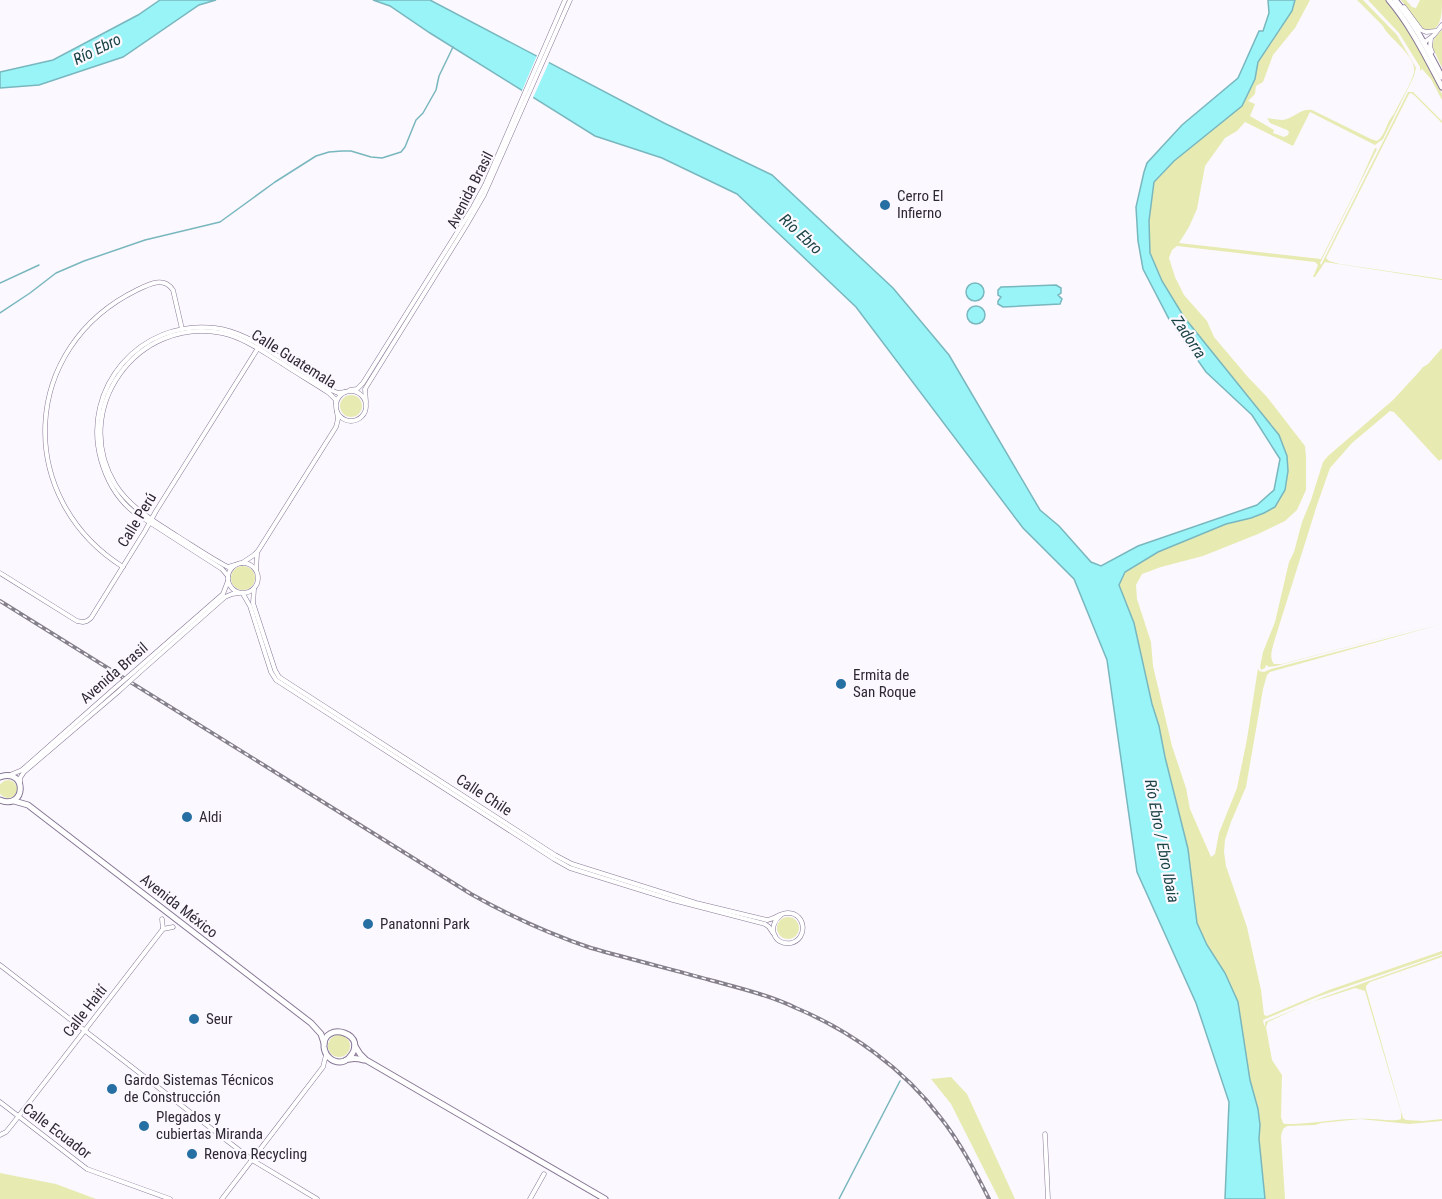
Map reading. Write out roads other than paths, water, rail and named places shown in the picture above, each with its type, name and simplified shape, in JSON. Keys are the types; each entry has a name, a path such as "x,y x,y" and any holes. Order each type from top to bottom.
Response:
{"main road":[{"path":"1389,0 1403,16 1440,77"},
{"path":"1396,0 1423,41 1440,77 1442,87"},
{"path":"3,776 16,778 20,787 20,795 14,801"},
{"name":"Avenida México","path":"20,787 28,805"},
{"name":"Avenida México","path":"1,801 14,801 28,805 315,1026 324,1043"},
{"name":"Avenida México","path":"315,1026 333,1032"},
{"path":"355,1046 348,1059 336,1062 326,1054 324,1043 333,1032 347,1033 366,1060 605,1199"},
{"path":"348,1059 366,1060"}],"street":[{"path":"560,19 565,0"},
{"path":"560,19 570,0"},
{"path":"1396,0 1401,3 1421,30 1436,31"},
{"path":"1403,16 1419,39 1425,42 1442,25"},
{"name":"Avenida Brasil","path":"379,362 484,195 560,19"},
{"path":"1423,41 1436,31"},
{"path":"1431,38 1431,51 1440,77"},
{"path":"123,567 101,552 86,536 68,513 58,493 46,447 45,422 49,399 54,379 78,336 100,313 128,295 161,282 169,285 173,290 182,329"},
{"name":"Calle Guatemala","path":"228,578 220,567 124,502 113,487 105,473 97,443 98,414 109,382 120,366 142,345 182,329 205,327 243,336 329,393 336,403"},
{"name":"Calle Guatemala","path":"235,565 228,567 224,565 150,521 122,494 105,463 102,445 101,426 105,402 114,383 127,364 143,350 160,340 179,334 204,331 238,338 259,347 331,390 338,393 347,391"},
{"name":"Calle Perú","path":"0,573 77,621 83,622 91,618 259,347"},
{"path":"258,551 256,570 258,580 254,589 241,593 232,589 228,578 229,572 235,565 242,563 258,551 336,427 338,419 336,403 341,395 361,386 379,362"},
{"path":"336,427 363,417 367,407 365,389 379,362"},
{"path":"347,391 362,394 366,402"},
{"path":"337,412 344,420 349,421"},
{"path":"242,563 256,570"},
{"name":"Avenida Brasil","path":"138,671 222,594 228,578"},
{"name":"Calle Chile","path":"254,589 253,605 274,670 279,677 555,855 572,864 696,903 764,920 772,920 781,915"},
{"name":"Avenida Brasil","path":"3,776 22,770 225,597 241,593"},
{"name":"Calle Chile","path":"241,593 250,606 273,675 282,684 566,866 688,905 763,924 769,927 775,935"},
{"name":"Avenida Brasil","path":"20,787 20,778 24,772 117,689"},
{"path":"790,913 798,917 803,925 802,934 795,941 786,943 775,935 774,921 781,915 790,913"},
{"path":"162,919 163,929 173,927"},
{"name":"Calle Haití","path":"0,1135 9,1129 163,929"},
{"path":"0,965 252,1160 317,1199"},
{"path":"222,1199 323,1067 326,1054"},
{"path":"323,1067 336,1062"},
{"name":"Calle Ecuador","path":"0,1102 87,1169 170,1199"},
{"path":"1045,1134 1048,1199"},
{"path":"530,1199 544,1174"}],"water":[{"name":"Río Ebro","path":"160,0 216,0 199,5 123,57 39,85 0,88 0,72 53,60 138,15"},
{"path":"373,0 430,0 664,123 772,175 893,288 949,355 1040,510 1059,526 1091,562 1101,566 1138,546 1257,505 1274,490 1280,459 1252,415 1206,372 1169,319 1143,269 1138,241 1136,207 1147,163 1182,125 1238,78 1259,31 1263,31 1269,13 1268,0 1295,0 1292,11 1258,62 1255,79 1242,106 1174,161 1154,182 1149,221 1150,253 1162,281 1184,317 1279,435 1287,456 1288,471 1285,490 1275,507 1158,552 1125,572 1119,585 1134,623 1188,849 1197,923 1207,945 1225,973 1238,1002 1250,1080 1258,1109 1265,1199 1225,1199 1229,1102 1196,1003 1137,872 1107,660 1074,579 1023,528 856,307 737,194 662,158 595,136 390,6"},
{"path":"975,283 981,286 984,292 981,298 975,301 969,298 966,292 969,286"},
{"path":"1056,285 1061,288 1061,293 1058,295 1062,299 1060,304 1003,307 998,304 1001,297 998,295 998,290 1001,287"},
{"path":"976,306 982,309 985,315 982,321 976,324 970,321 967,315 970,309"}],"waterway":[{"path":"0,313 56,273 84,261 145,240 220,222 275,182 316,156 329,152 351,151 382,158 401,152 416,120 423,113 436,90 439,76 453,47"},
{"path":"0,283 39,265"},
{"path":"839,1199 900,1081"}],"railway":[{"path":"0,601 500,910 545,931 591,948 775,999 837,1028 893,1067 926,1099 961,1147 989,1199"}],"place":[{"name":"Cerro El Infierno","path":"885,205"},
{"name":"Ermita de San Roque","path":"841,684"},
{"name":"Aldi","path":"187,817"},
{"name":"Panatonni Park","path":"368,924"},
{"name":"Seur","path":"194,1019"},
{"name":"Gardo Sistemas Técnicos de Construcción","path":"112,1089"},
{"name":"Plegados y cubiertas Miranda","path":"144,1126"},
{"name":"Renova Recycling","path":"192,1154"}],"water label":[{"name":"Zadorra","path":"1189,337"},
{"name":"Río Ebro / Ebro Ibaia","path":"1162,841"}]}
